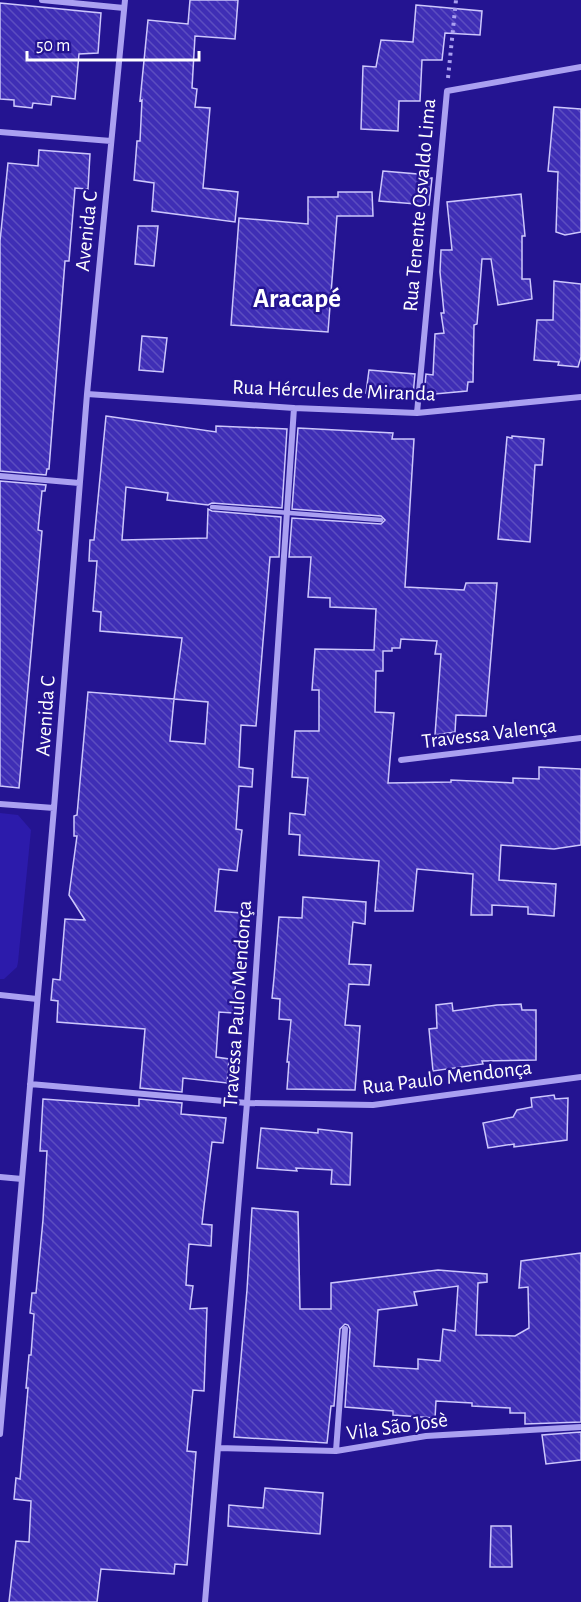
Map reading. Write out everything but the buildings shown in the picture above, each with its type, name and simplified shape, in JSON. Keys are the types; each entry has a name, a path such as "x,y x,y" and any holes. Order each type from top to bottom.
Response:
{"street":[{"path":"42,0 124,4"},
{"name":"Avenida C","path":"0,1434 54,808 79,483 124,4"},
{"path":"447,91 581,67"},
{"name":"Rua Tenente Osvaldo Lima","path":"417,413 447,91"},
{"path":"0,132 111,141"},
{"name":"Rua Hércules de Miranda","path":"87,394 294,408 417,413 581,397"},
{"name":"Travessa Paulo Mendonça","path":"205,1602 247,1103 294,408"},
{"path":"0,476 79,483"},
{"name":"Travessa Valença","path":"401,760 581,738"},
{"path":"0,804 54,808"},
{"path":"0,995 38,999"},
{"name":"Rua Paulo Mendonça","path":"30,1084 247,1103 373,1106 581,1077"},
{"path":"0,1177 22,1179"},
{"path":"336,1451 345,1329"},
{"name":"Vila São Josè","path":"218,1448 336,1451 426,1436 581,1427"}],"lane":[{"path":"212,507 381,520"}],"path":[{"name":"Rua Tenente Osvaldo Lima","path":"447,91 456,0"}],"shaded area":[{"path":"0,813 18,815 31,830 18,962 17,967 4,979 0,979"}],"district":[{"name":"Aracapé","path":"297,298"}]}
